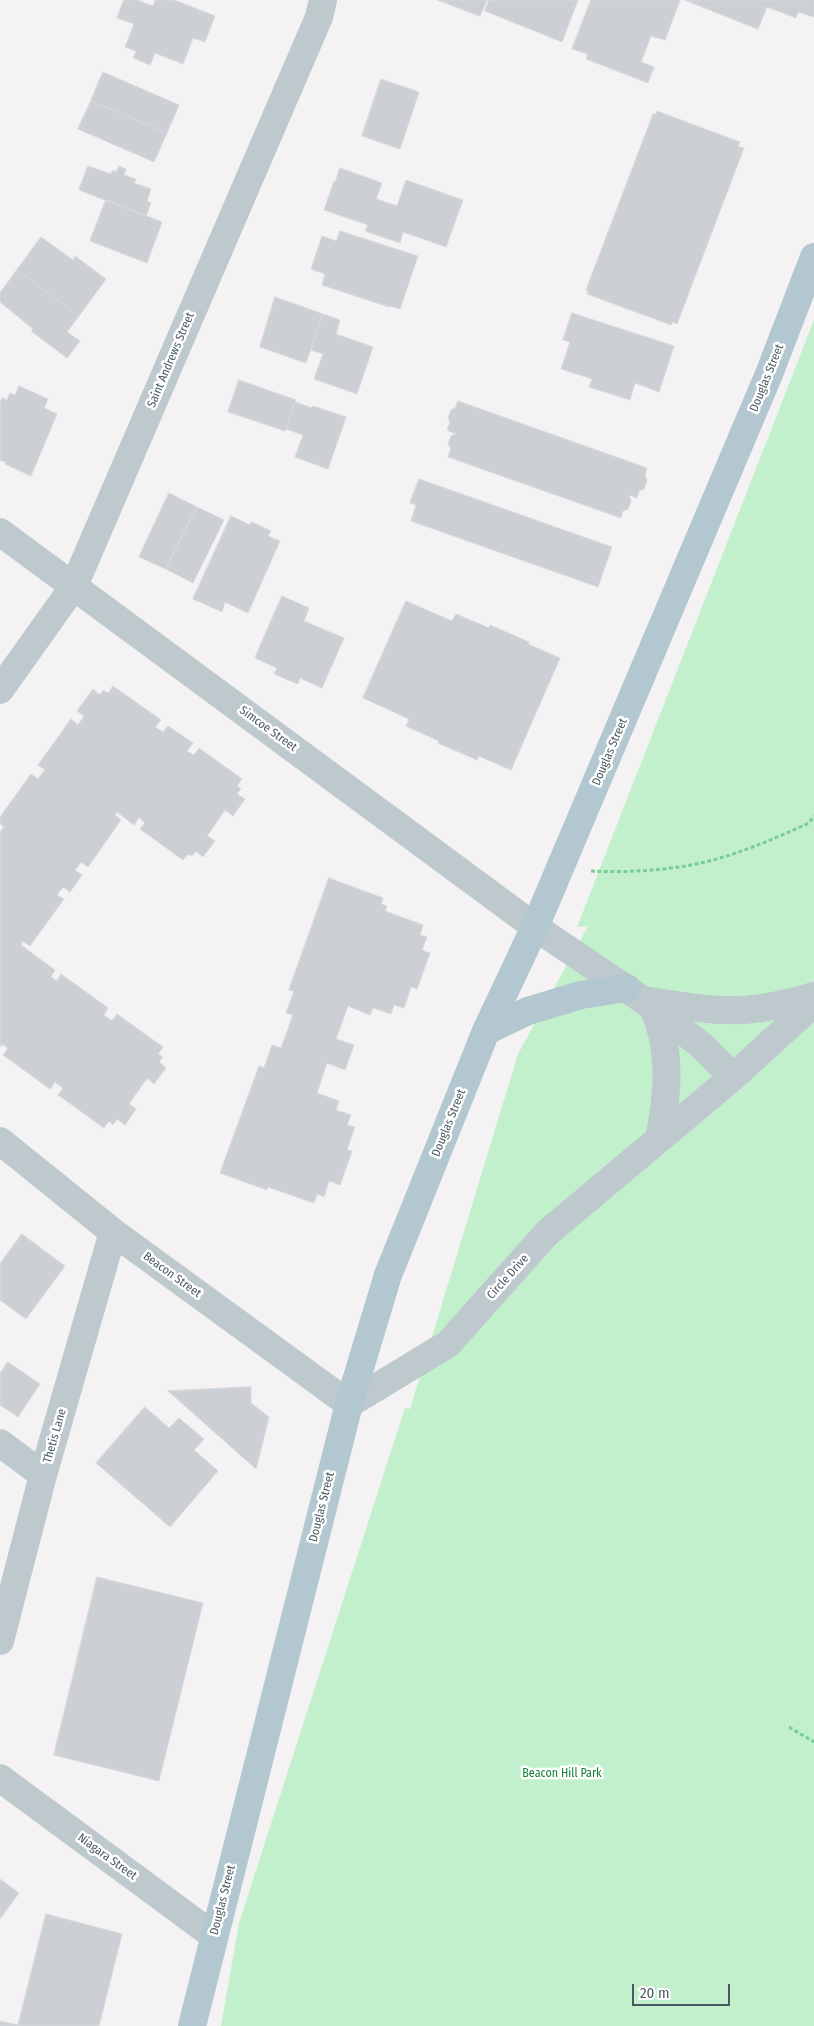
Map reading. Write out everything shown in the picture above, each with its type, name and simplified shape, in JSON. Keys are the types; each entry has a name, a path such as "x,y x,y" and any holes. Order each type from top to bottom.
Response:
{"main road":[{"name":"Douglas Street","path":"192,2026 349,1404 388,1275 486,1031 535,927 769,374 814,257"},
{"path":"486,1031 528,1010 581,995 641,998"}],"street":[{"name":"Saint Andrews Street","path":"0,690 74,586 321,9"},
{"name":"Simcoe Street","path":"0,532 535,927"},
{"path":"535,927 641,998 702,1046 733,1077"},
{"path":"641,998 692,1007 744,1010 786,1005 814,996"},
{"path":"641,998 660,1024 665,1045 666,1108 659,1139"},
{"name":"Circle Drive","path":"349,1404 448,1344 547,1233 733,1077 814,1004"},
{"name":"Beacon Street","path":"0,1141 113,1232 349,1404"},
{"name":"Thetis Lane","path":"0,1641 44,1475 113,1232"},
{"path":"0,1443 44,1475"},
{"name":"Niagara Street","path":"0,1778 214,1936"}],"path":[{"path":"809,823 814,816"},
{"path":"585,870 670,869 719,858 760,844 814,821"},
{"path":"790,1727 814,1742"}],"green space":[{"name":"Beacon Hill Park","path":"814,320 814,2026 221,2026 239,1923 405,1408 410,1409 518,1054 588,926 577,927"}],"building":[{"path":"124,0 137,0 153,6 155,0 174,0 215,16 205,42 193,38 183,64 155,53 150,65 133,58 136,51 125,47 134,24 117,18"},
{"path":"438,0 487,0 480,16"},
{"path":"489,0 578,0 562,42 485,11"},
{"path":"591,0 680,0 665,40 651,36 641,62 654,67 648,83 586,59 588,54 572,49"},
{"path":"685,0 814,0 814,17 798,12 796,18 767,7 758,29"},
{"path":"103,72 179,105 167,133 91,101"},
{"path":"381,79 419,92 400,149 362,136"},
{"path":"91,101 167,133 154,162 78,129"},
{"path":"657,111 740,142 738,146 744,148 677,324 672,322 671,325 587,294 588,291 586,290 653,114 656,114"},
{"path":"88,166 111,174 113,170 116,172 119,166 126,169 124,175 136,179 134,183 151,189 147,201 151,203 146,216 79,190"},
{"path":"340,168 382,183 376,199 397,206 406,180 463,200 446,247 403,232 400,243 365,231 368,225 324,210"},
{"path":"106,200 162,222 147,263 90,241"},
{"path":"340,231 418,256 400,309 322,285 325,274 311,269 322,236 336,241"},
{"path":"41,237 73,260 75,256 106,279 79,316 17,270"},
{"path":"17,270 79,316 67,332 80,341 67,358 31,331 33,329 0,302 0,293"},
{"path":"275,297 323,314 306,363 260,347"},
{"path":"572,313 674,346 659,392 635,383 630,400 589,387 592,379 561,369 570,342 563,340"},
{"path":"323,314 340,320 336,334 373,347 357,394 314,379 323,354 311,350"},
{"path":"239,380 296,400 285,431 228,412"},
{"path":"19,386 48,399 44,408 57,414 31,476 0,460 0,403 2,398 7,400 10,393 15,395"},
{"path":"458,401 647,468 645,476 647,480 644,489 639,491 637,498 629,495 631,501 628,509 623,511 621,518 448,457 451,449 448,444 451,436 456,434 447,430 450,422 448,418"},
{"path":"295,402 346,417 328,469 295,457 303,435 286,429"},
{"path":"419,479 612,547 598,587 411,521 416,505 410,503"},
{"path":"169,493 197,507 166,569 139,557"},
{"path":"197,507 224,520 193,583 166,569"},
{"path":"231,516 250,525 252,522 271,531 268,536 280,541 248,613 225,602 222,612 193,599"},
{"path":"282,596 309,608 304,621 344,638 322,688 300,678 298,684 274,674 277,668 255,658"},
{"path":"406,601 452,621 456,614 489,628 490,625 560,658 511,770 479,756 477,760 438,743 439,741 406,726 409,719 363,698"},
{"path":"113,686 161,720 155,727 163,732 168,726 193,743 187,751 194,755 199,748 242,779 237,786 241,789 237,794 245,799 233,816 225,810 207,836 215,841 203,857 196,851 192,856 188,854 183,860 140,829 145,823 139,817 134,825 117,812 115,815 121,820 88,867 81,862 75,870 82,875 70,892 63,887 57,895 64,899 30,946 23,941 21,945 55,970 51,977 57,981 61,974 108,1008 104,1015 112,1021 117,1014 163,1047 158,1054 163,1057 159,1062 166,1068 154,1084 147,1078 129,1104 136,1109 125,1125 117,1119 113,1125 109,1121 104,1128 58,1095 63,1088 55,1082 50,1089 3,1055 8,1048 2,1044 0,1047 0,832 4,827 0,824 0,817 31,774 38,779 45,770 38,765 71,719 78,725 84,716 77,711 93,689 100,695 103,690 108,693"},
{"path":"329,878 383,898 381,904 387,906 385,911 423,925 420,935 427,937 422,950 430,953 417,989 411,987 404,1008 394,1005 391,1014 373,1008 370,1015 348,1006 336,1039 354,1045 345,1070 327,1063 317,1093 339,1101 336,1110 351,1115 347,1125 355,1127 347,1150 352,1151 340,1185 329,1181 324,1197 317,1194 314,1203 268,1187 267,1190 220,1173 259,1066 264,1068 272,1045 281,1048 293,1015 286,1013 294,991 289,990"},
{"path":"22,1234 65,1266 26,1319 0,1300 0,1264"},
{"path":"8,1362 40,1384 18,1417 0,1405 0,1374"},
{"path":"251,1387 251,1403 269,1417 256,1469 168,1391"},
{"path":"145,1407 169,1428 179,1418 204,1439 194,1450 218,1471 170,1527 96,1463"},
{"path":"97,1577 203,1603 159,1781 54,1755"},
{"path":"0,1879 19,1893 0,1919"},
{"path":"46,1914 122,1934 99,2026 18,2026"},
{"path":"0,2021 18,2025 18,2026 0,2026"}]}
